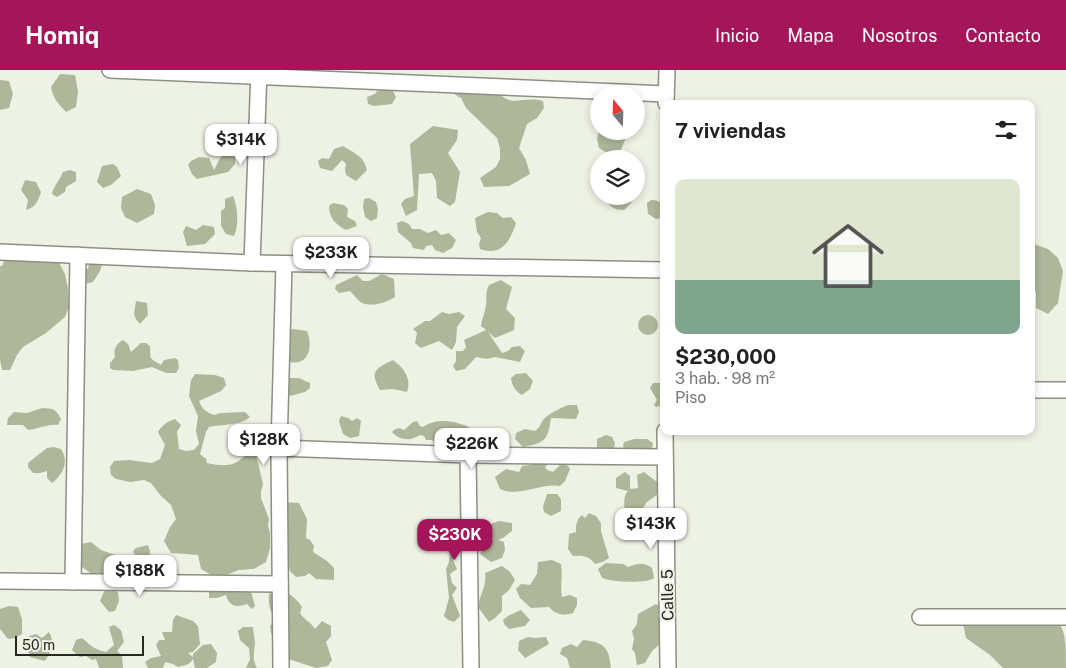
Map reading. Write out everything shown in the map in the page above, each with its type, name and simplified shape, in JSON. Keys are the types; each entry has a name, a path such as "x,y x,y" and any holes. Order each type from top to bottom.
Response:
{"street":[{"path":"110,70 259,73 666,99 667,70"},
{"path":"252,263 259,73"},
{"path":"0,252 284,264 660,270"},
{"path":"72,582 78,255"},
{"path":"281,668 279,448 284,264"},
{"path":"1035,390 1066,390"},
{"name":"Calle 5","path":"665,435 668,668"},
{"path":"279,448 468,454 666,457"},
{"path":"468,454 471,668"},
{"path":"0,581 280,584"},
{"path":"920,617 1066,616"}],"green space":[{"path":"60,74 75,75 78,91 76,107 66,112 56,101 51,87"},
{"path":"0,80 9,81 13,94 9,108 0,110"},
{"path":"456,86 494,87 500,94 511,100 543,101 544,108 537,118 527,124 519,148 526,160 530,174 509,186 484,187 480,178 496,167 500,159 500,148 497,138 466,108 461,98 454,94"},
{"path":"389,89 393,91 396,97 392,104 374,106 368,104 367,97 375,94 377,91"},
{"path":"433,126 458,130 457,140 448,153 460,172 455,202 450,206 437,198 436,181 432,173 419,174 417,210 406,216 401,204 405,199 414,196 410,144"},
{"path":"597,140 625,140 621,150 602,150 599,148"},
{"path":"343,146 358,155 366,165 367,170 356,181 346,175 346,164 342,160 332,171 320,168 318,161 322,158 329,159 334,149"},
{"path":"227,153 235,156 235,164 228,172 197,179 192,174 188,165 191,161 199,157 209,158 214,170 220,158"},
{"path":"113,164 117,167 121,176 111,185 103,188 97,182 102,166"},
{"path":"70,170 76,172 76,181 66,187 65,192 57,197 52,194 63,172"},
{"path":"25,180 36,182 41,192 36,203 26,210 28,200 21,190"},
{"path":"137,189 151,194 155,205 154,214 137,223 125,217 121,208 122,197"},
{"path":"233,196 237,216 237,227 234,236 226,234 221,226 221,211 225,208 225,199"},
{"path":"369,198 376,202 378,209 377,218 371,221 365,217 363,207 364,199"},
{"path":"651,200 660,202 660,218 656,219 648,214 647,203"},
{"path":"333,203 344,205 348,209 347,217 355,221 357,226 346,230 339,226 332,218 329,210 329,206"},
{"path":"610,205 629,205 624,210"},
{"path":"488,212 497,213 503,218 511,217 516,223 508,241 504,246 494,251 480,249 481,238 477,232 475,218"},
{"path":"402,221 409,224 412,229 420,229 428,233 436,230 441,235 449,233 456,240 452,248 443,253 435,250 432,245 426,246 424,250 413,248 411,243 398,232 397,223"},
{"path":"203,225 214,227 215,234 205,244 187,246 183,232 186,226 196,230"},
{"path":"1035,244 1048,249 1058,258 1063,271 1058,303 1048,314 1036,308"},
{"path":"6,257 42,258 59,263 65,274 69,307 65,317 46,333 23,347 10,370 2,370 0,360 0,266 2,266"},
{"path":"98,261 102,264 100,271 93,282 85,284 80,280 83,267 88,269 89,263"},
{"path":"382,274 394,279 395,297 384,303 371,305 362,303 350,291 339,293 335,289 336,285 357,275 363,281 369,281"},
{"path":"501,280 512,287 506,309 515,318 514,330 495,338 488,332 502,353 512,347 520,346 525,351 520,362 495,357 487,359 476,357 465,369 456,371 453,366 456,361 456,351 463,351 466,347 464,340 486,330 481,326 486,308 487,290 489,285"},
{"path":"136,301 147,303 148,315 140,324 137,321 134,310"},
{"path":"442,312 449,314 459,312 465,316 457,327 456,342 452,350 439,341 421,348 415,343 417,333 413,329 425,321 430,321"},
{"path":"648,315 655,318 658,325 655,332 648,335 641,332 638,325 641,318"},
{"path":"287,330 307,331 309,339 308,353 303,360 286,362 285,358 291,353 285,351"},
{"path":"123,340 128,344 131,352 141,343 146,343 150,346 150,356 154,361 161,365 164,360 175,358 178,360 179,368 176,373 166,373 152,367 133,371 113,370 110,368 110,363 115,357 116,347"},
{"path":"393,360 401,367 408,378 407,392 393,389 380,390 377,384 375,378 376,371 382,365"},
{"path":"526,373 533,381 530,389 522,395 514,388 511,378 516,374"},
{"path":"195,374 215,375 224,378 226,385 221,391 199,401 205,410 214,415 245,412 250,417 241,422 209,427 200,454 206,459 207,463 222,465 234,464 247,455 256,455 263,484 261,498 269,519 270,548 266,562 254,569 239,570 226,575 213,576 201,569 198,555 171,553 164,541 176,519 171,505 151,483 144,480 130,482 116,479 111,475 110,467 114,461 129,460 152,463 160,459 165,445 158,432 165,424 175,419 181,425 177,432 179,449 186,451 194,450 199,444 196,431 198,416 189,396 191,380"},
{"path":"287,378 299,378 310,383 310,388 305,392 290,396"},
{"path":"653,383 660,383 660,406 656,407 654,405 657,400 650,388"},
{"path":"568,405 577,405 579,412 576,419 551,418 547,436 541,442 523,447 515,439 516,433 525,429 535,431 548,415"},
{"path":"42,408 56,411 61,419 58,425 28,430 23,425 7,425 8,418 14,412 27,413"},
{"path":"341,416 352,421 357,418 361,421 359,436 350,438 343,434 339,421"},
{"path":"417,421 423,427 434,422 446,421 469,427 462,439 439,446 432,440 426,440 424,436 420,435 406,439 398,437 392,432 399,428 404,430"},
{"path":"606,435 612,437 615,443 614,449 600,452 597,449 597,439"},
{"path":"634,439 647,439 653,443 652,448 627,454 623,446 624,442"},
{"path":"47,448 61,449 65,463 60,476 52,483 47,478 47,471 33,473 28,467 28,463"},
{"path":"541,460 550,463 545,467 553,472 562,463 568,466 570,469 565,481 560,486 544,486 514,492 500,489 495,477 506,469 519,472 522,466 531,465"},
{"path":"625,472 630,476 630,489 638,488 637,475 644,472 661,485 661,492 647,502 641,511 655,519 651,528 643,530 638,526 634,518 625,512 624,504 628,491 616,488 616,478"},
{"path":"547,494 557,494 561,499 561,511 551,516 544,512 543,507"},
{"path":"284,502 299,503 307,519 306,538 314,546 313,552 334,568 334,580 316,579 309,573 305,576 296,577 290,571 281,542 288,539 284,535"},
{"path":"589,513 596,516 601,523 601,531 609,558 595,564 586,557 573,556 568,549 569,534 576,532 580,517 582,515 585,518"},
{"path":"499,521 512,523 512,531 498,540 504,542 505,550 502,558 491,562 480,554 486,544 492,539 495,540 489,535 487,525"},
{"path":"91,542 101,550 121,557 121,561 136,557 133,551 136,548 148,545 150,563 142,569 124,569 115,578 98,579 77,563 81,544"},
{"path":"450,553 455,554 455,559 453,560 457,569 450,574 452,583 457,588 452,595 460,616 454,622 444,616 449,598 446,569"},
{"path":"552,560 561,564 562,597 570,595 577,598 577,605 573,613 560,614 549,607 531,608 520,598 516,589 521,584 530,585 537,574 538,562"},
{"path":"606,563 623,564 628,567 643,564 652,568 654,578 629,582 602,578 598,569"},
{"path":"502,566 510,572 515,580 509,590 502,596 502,611 489,622 478,607 485,582 485,573"},
{"path":"106,587 118,592 119,601 115,611 109,612 100,601"},
{"path":"213,587 250,588 255,606 252,609 247,604 233,605 229,602 226,595 209,598 209,591"},
{"path":"277,589 288,593 297,601 302,607 300,613 315,629 322,621 331,626 331,636 326,642 332,660 328,666 316,668 285,658 274,639 270,626 275,619 270,607 269,594"},
{"path":"656,604 666,610 659,645 652,651 645,663 637,665 635,653 632,649 634,639 632,631 637,624 638,614"},
{"path":"9,606 18,607 22,619 22,634 8,639 0,629 0,609"},
{"path":"1031,609 1051,616 1062,628 1066,668 1003,668 990,655 966,638 963,623"},
{"path":"521,610 530,620 525,626 509,629 503,620"},
{"path":"176,615 193,621 198,626 200,644 193,652 188,653 193,657 193,654 203,645 211,644 217,653 216,662 207,668 195,668 193,659 187,664 178,667 165,662 163,668 148,668 145,662 151,658 161,656 156,645 159,640 165,640 162,632 172,632 173,620"},
{"path":"114,625 121,630 124,642 117,651 122,655 123,668 99,668 96,659 92,660 86,656 80,657 72,650 76,640 82,638 96,649 106,652 114,645 109,627"},
{"path":"243,627 253,627 254,659 257,668 246,668 250,659 249,648 240,640 238,631"},
{"path":"49,632 52,647 45,661 30,657 27,647 29,636 36,634 42,638"},
{"path":"528,637 546,637 549,644 525,658 518,650 519,641"},
{"path":"583,640 601,644 607,650 611,668 570,668 567,658 560,654 562,648 571,644 577,647"}]}
